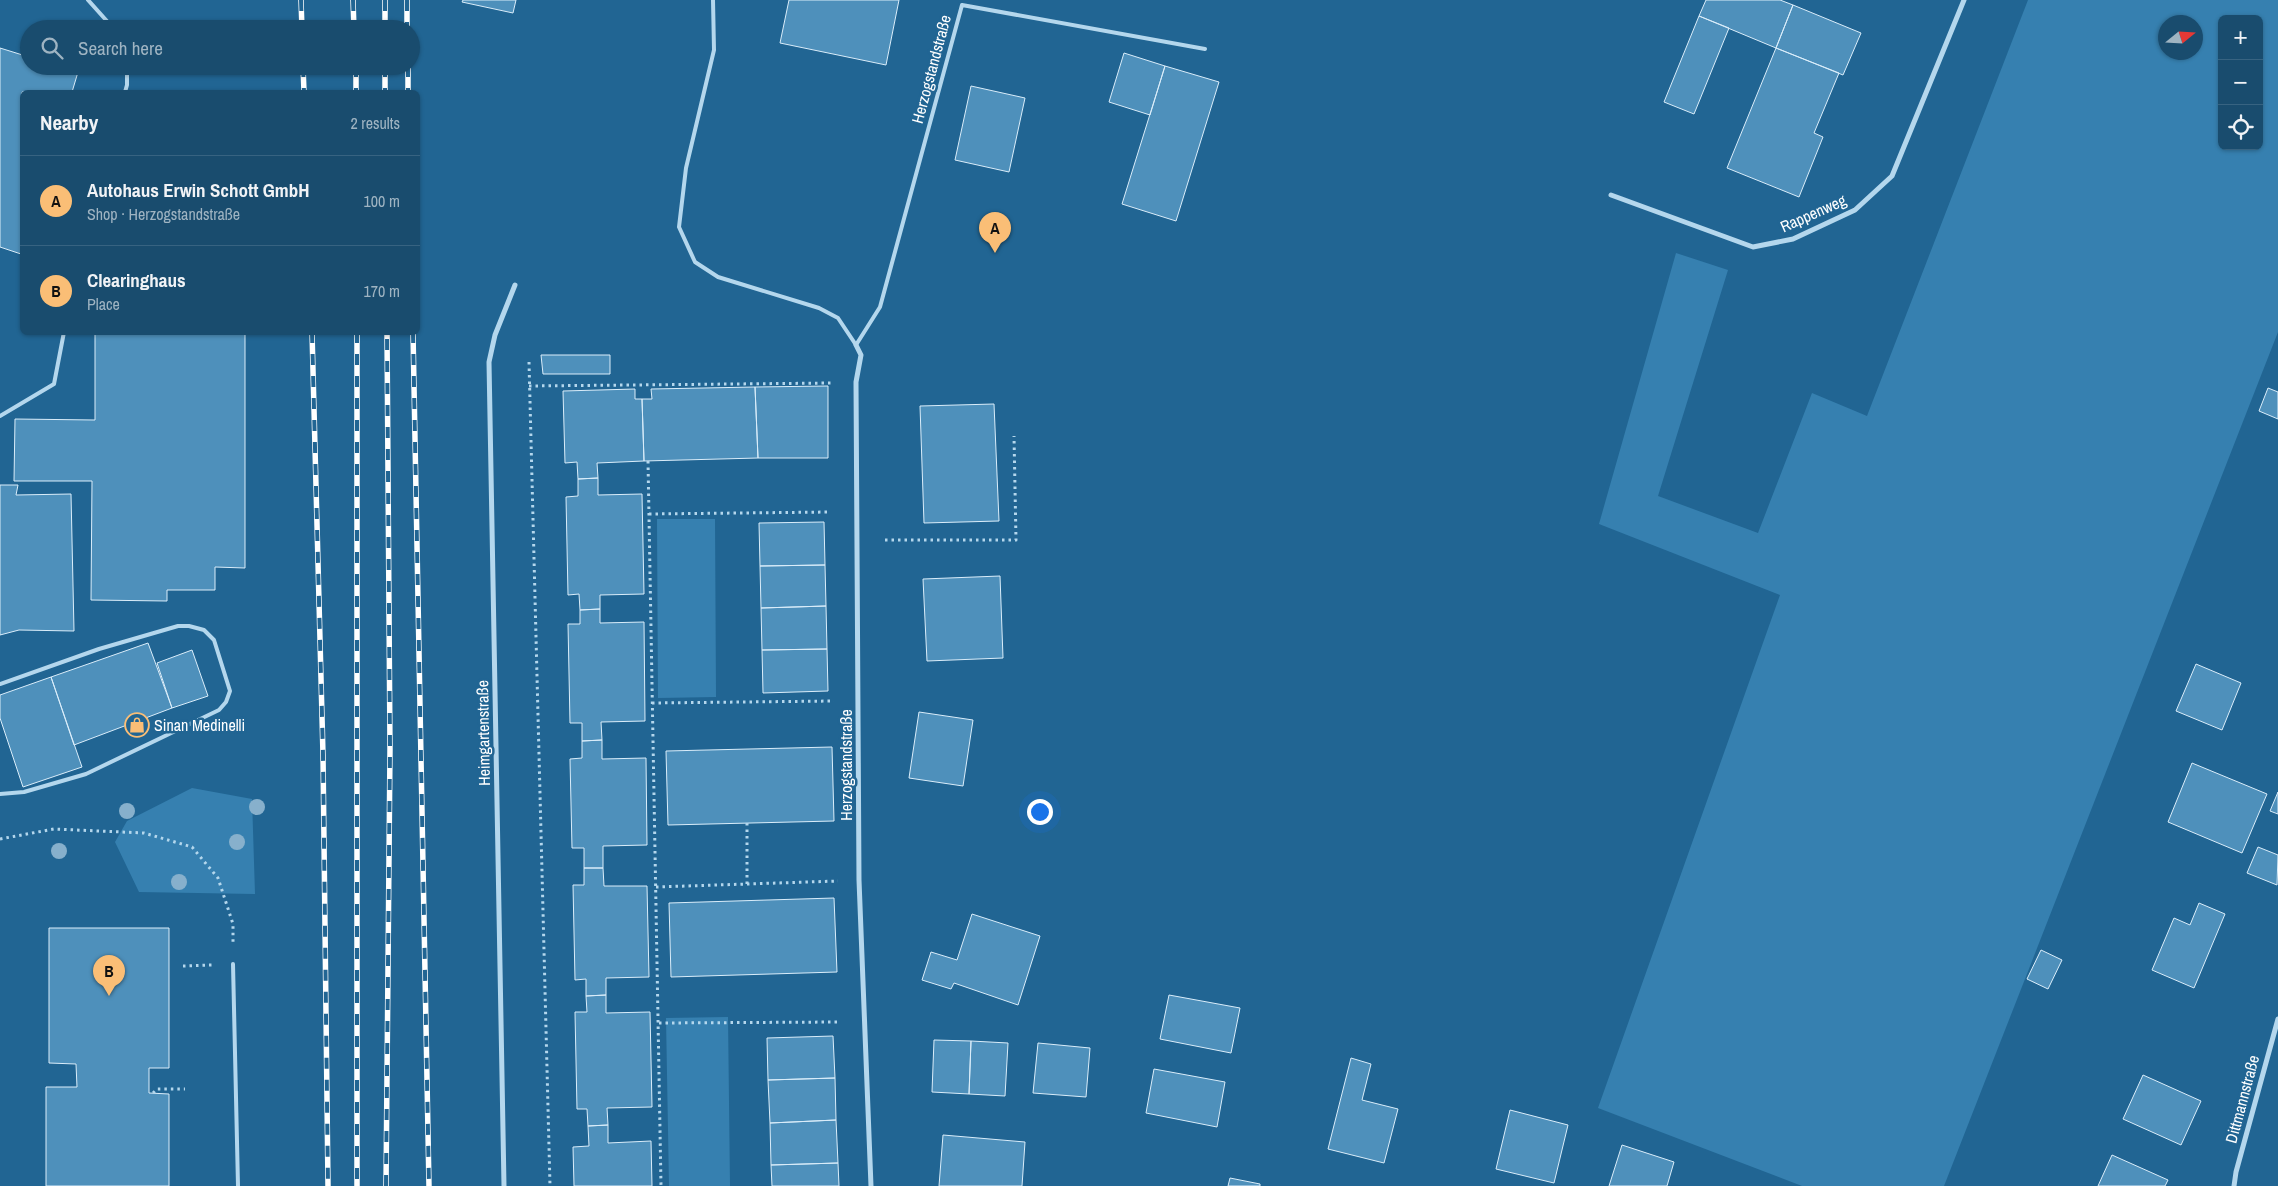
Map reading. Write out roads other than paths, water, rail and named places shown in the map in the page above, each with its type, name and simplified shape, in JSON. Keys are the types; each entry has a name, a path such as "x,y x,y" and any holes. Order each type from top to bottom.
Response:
{"street":[{"name":"Rappenweg","path":"1612,195 1753,247 1793,239 1855,210 1892,176 1964,0"},
{"name":"Heimgartenstraße","path":"504,1186 488,362 495,335 516,285"},
{"name":"Herzogstandstraße","path":"856,345 861,355 856,382 859,880 871,1186"},
{"name":"Dittmannstraße","path":"2234,1186 2278,1020"}],"lane":[{"path":"88,0 106,20"},
{"name":"Herzogstandstraße","path":"713,0 714,50 686,168 679,227 695,262 718,277 819,308 838,318 856,345 880,307 962,4 1205,49"},
{"path":"126,90 127,75"},
{"path":"0,416 54,384 63,335"},
{"path":"0,684 99,649 178,626 189,626 204,630 214,640 230,690 226,702 219,710 86,774 24,792 0,794"},
{"path":"233,964 238,1186"}],"railway":[{"path":"301,0 302,20"},
{"path":"353,0 354,20"},
{"path":"385,0 385,20"},
{"path":"407,0 407,20"},
{"path":"303,75 304,90"},
{"path":"356,75 356,90"},
{"path":"385,75 385,90"},
{"path":"408,75 408,90"},
{"path":"312,335 323,755 328,1186"},
{"path":"357,335 357,1186"},
{"path":"386,1186 390,749 387,335"},
{"path":"413,335 429,1186"}],"place":[{"name":"Autohaus Erwin Schott GmbH","path":"995,253"},
{"name":"Sinan Medinelli","path":"137,725"},
{"name":"Clearinghaus","path":"109,996"}]}
